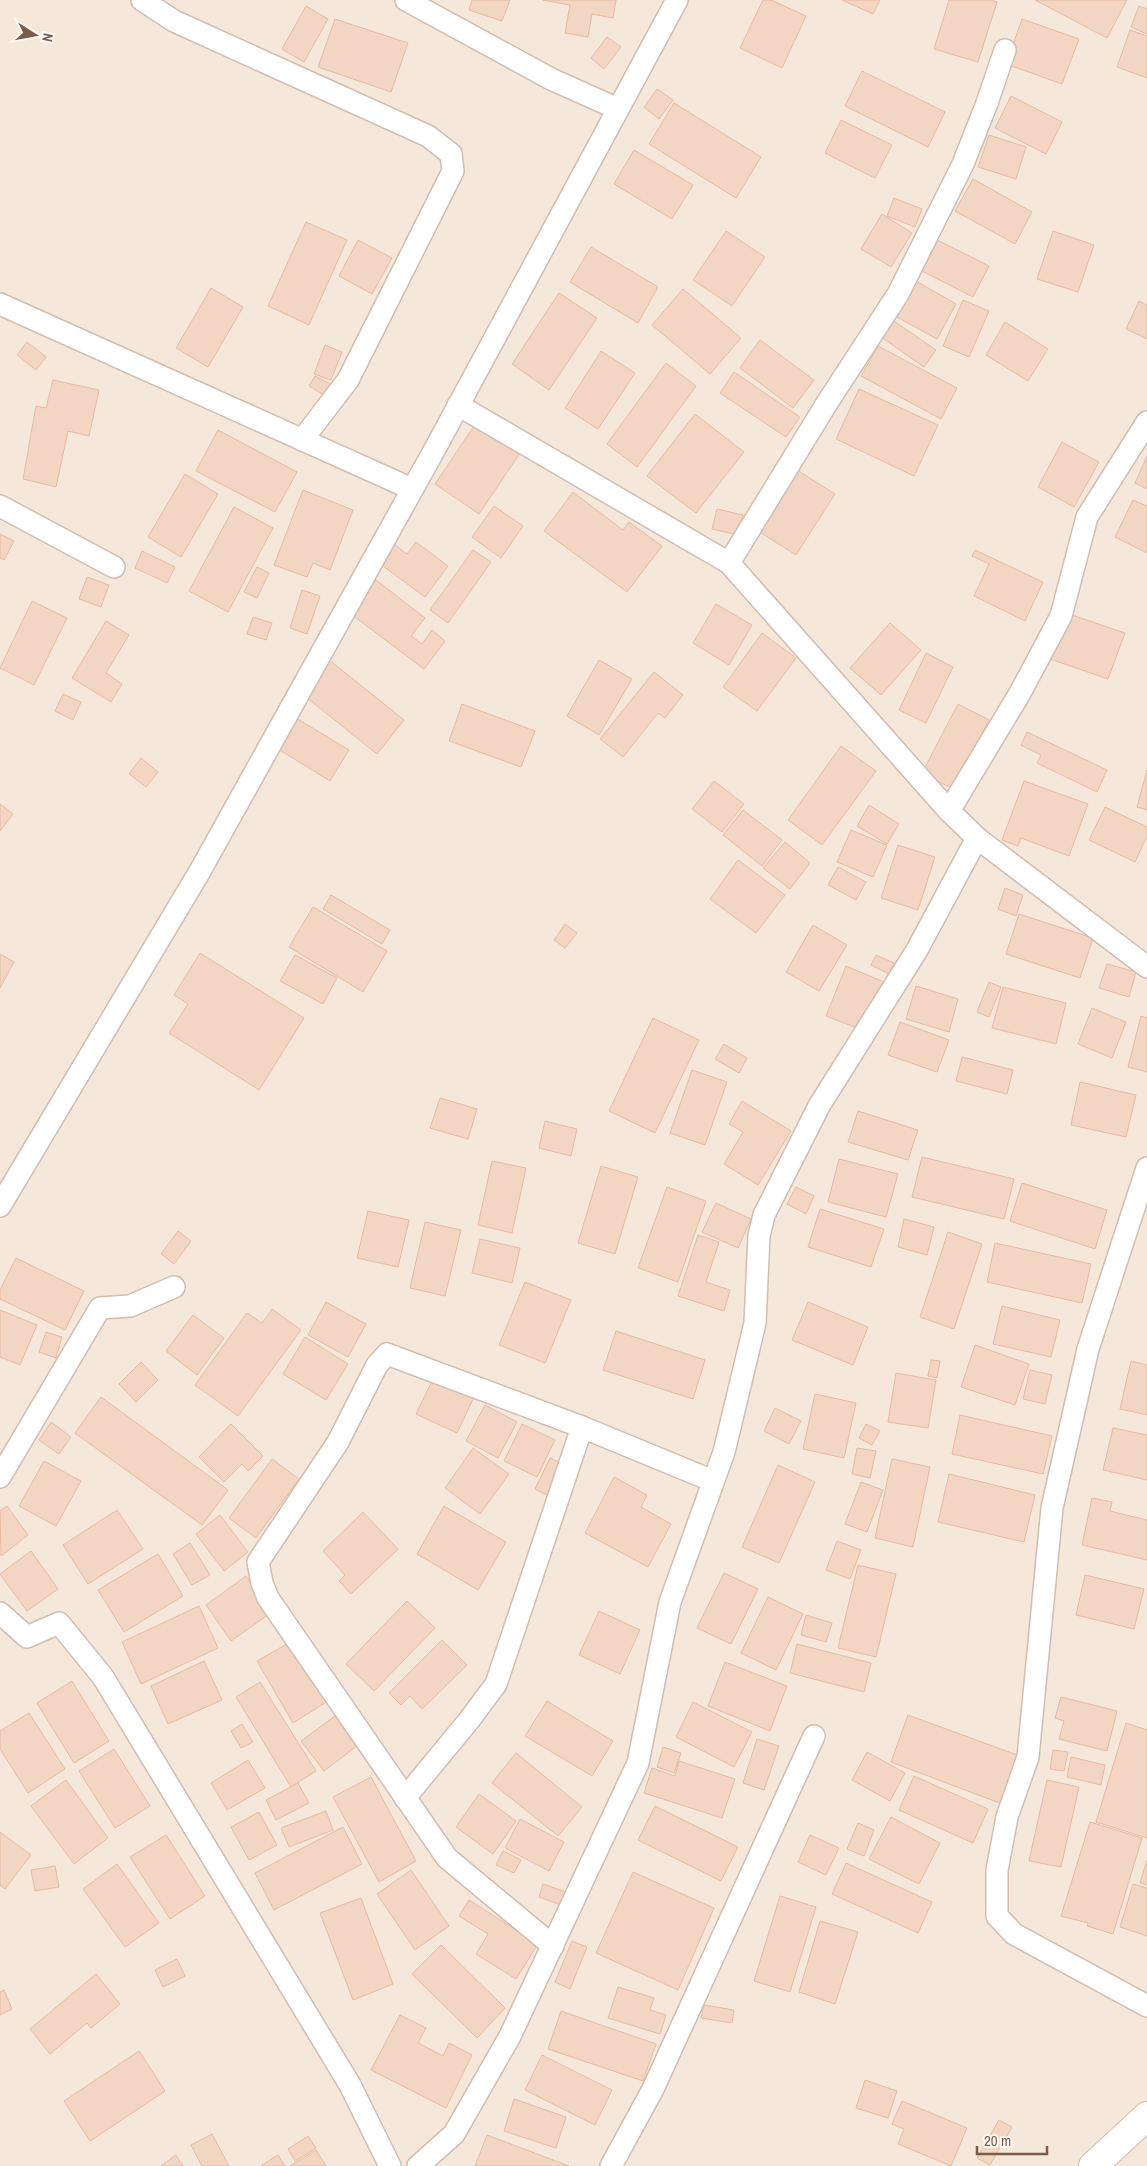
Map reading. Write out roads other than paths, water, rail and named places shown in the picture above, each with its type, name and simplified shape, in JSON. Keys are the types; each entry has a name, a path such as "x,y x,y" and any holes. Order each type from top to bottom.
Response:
{"street":[{"path":"142,0 174,22 428,136 451,154 453,171 348,380 302,440"},
{"path":"406,0 551,79 618,109"},
{"path":"0,1206 200,871 412,489 677,0"},
{"path":"729,563 827,403 898,294 962,164 987,103 1005,50"},
{"path":"0,304 412,489"},
{"path":"458,405 729,563 950,811 977,838 1147,967"},
{"path":"950,811 1020,693 1061,616 1087,517 1147,422"},
{"path":"0,506 114,567"},
{"path":"418,2166 454,2134 510,2036 638,1763 670,1602 724,1452 755,1323 758,1236 764,1215 819,1106 917,950 977,838"},
{"path":"1147,1168 1088,1349 1052,1508 1028,1757 1008,1817 997,1870 997,1916 1014,1934 1147,2006"},
{"path":"0,1477 100,1308 130,1306 174,1287"},
{"path":"553,1946 447,1858 268,1598 262,1584 258,1562 338,1442 377,1364 387,1354 582,1427 713,1481"},
{"path":"405,1798 470,1719 496,1684 582,1427"},
{"path":"0,1613 27,1637 59,1623 103,1677 350,2085 390,2166"},
{"path":"611,2166 653,2089 814,1736"},
{"path":"1094,2166 1147,2116"}]}
